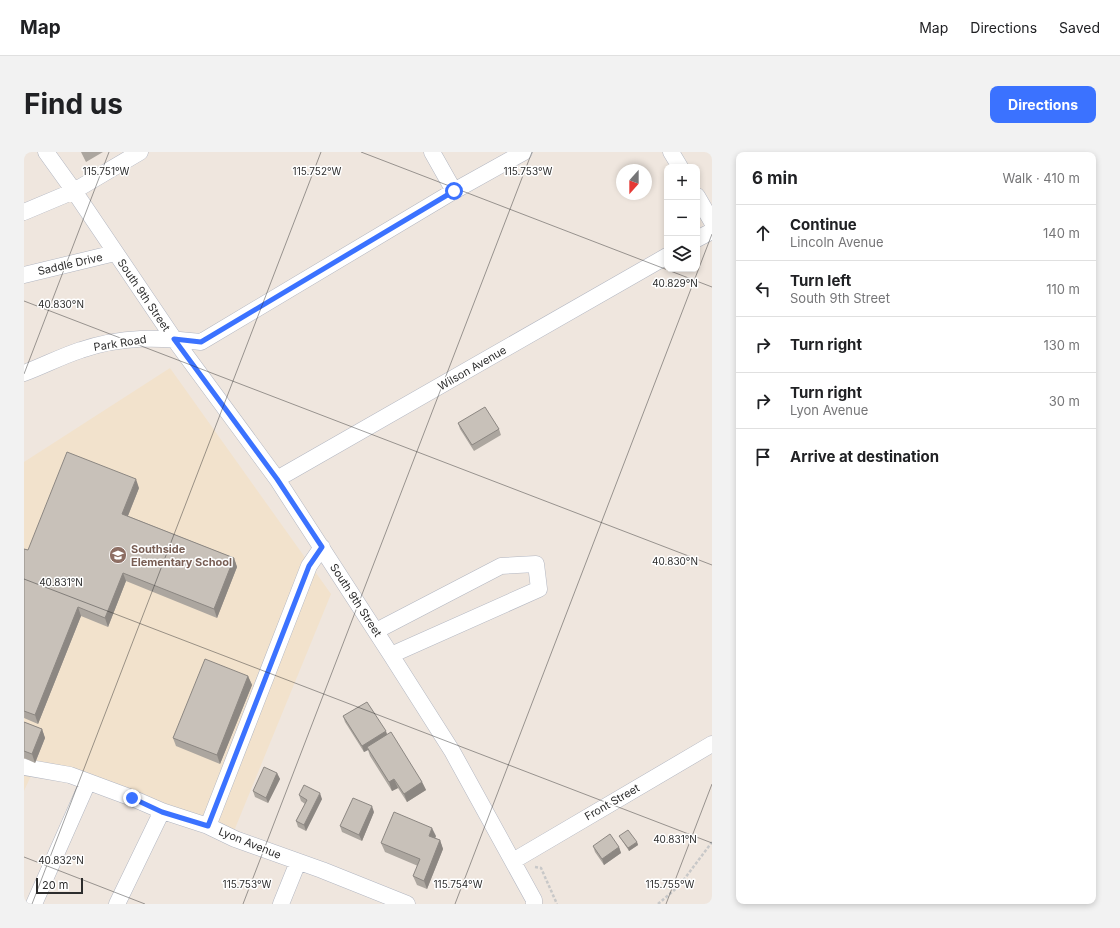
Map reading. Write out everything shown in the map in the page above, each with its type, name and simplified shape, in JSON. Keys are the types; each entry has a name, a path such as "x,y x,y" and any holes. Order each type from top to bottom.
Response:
{"street":[{"name":"South 9th Street","path":"46,152 174,339 277,479 322,547 452,751 534,900 534,904"},
{"path":"24,212 74,191 140,152"},
{"path":"432,152 454,191"},
{"name":"Park Road","path":"24,373 80,350 108,342 145,338 201,342 454,191 524,152"},
{"path":"671,152 678,164"},
{"path":"699,200 712,222"},
{"path":"700,237 712,231"},
{"name":"Saddle Drive","path":"24,275 115,253"},
{"name":"Wilson Avenue","path":"277,479 664,258"},
{"path":"208,826 309,566 322,547"},
{"path":"376,631 501,566 536,564 538,589 391,655"},
{"name":"Front Street","path":"513,861 712,744"},
{"name":"Lyon Avenue","path":"24,767 44,772 70,775 132,798 162,812 208,826 235,839 407,904"},
{"path":"34,904 88,782"},
{"path":"117,904 162,812"},
{"path":"281,904 298,862"}],"path":[{"path":"658,904 679,886 712,842"}],"shaded area":[{"path":"170,368 331,594 234,831 37,765 24,791 24,462"}],"building":[{"path":"485,407 499,429 472,445 458,423"},
{"path":"67,452 136,479 122,514 234,558 214,609 123,573 105,618 78,607 35,715 24,711 24,549 28,550"},
{"path":"205,659 248,676 217,755 173,738"},
{"path":"367,702 386,731 362,746 343,716"},
{"path":"24,722 42,729 32,754 24,751"},
{"path":"391,732 422,782 404,794 394,779 389,782 367,747"},
{"path":"264,767 277,773 266,798 253,791"},
{"path":"304,785 320,793 304,825 296,821 307,800 299,795"},
{"path":"353,798 372,806 359,835 340,826"},
{"path":"394,812 432,828 429,836 440,840 424,881 413,876 420,859 381,843"},
{"path":"628,830 637,842 628,848 619,836"},
{"path":"610,834 619,847 602,859 593,846"}],"place":[{"name":"Southside Elementary School","path":"118,555"}],"route":[{"path":"132,798 162,812 208,826 309,566 322,547 277,479 174,339 201,342 454,191"}]}
